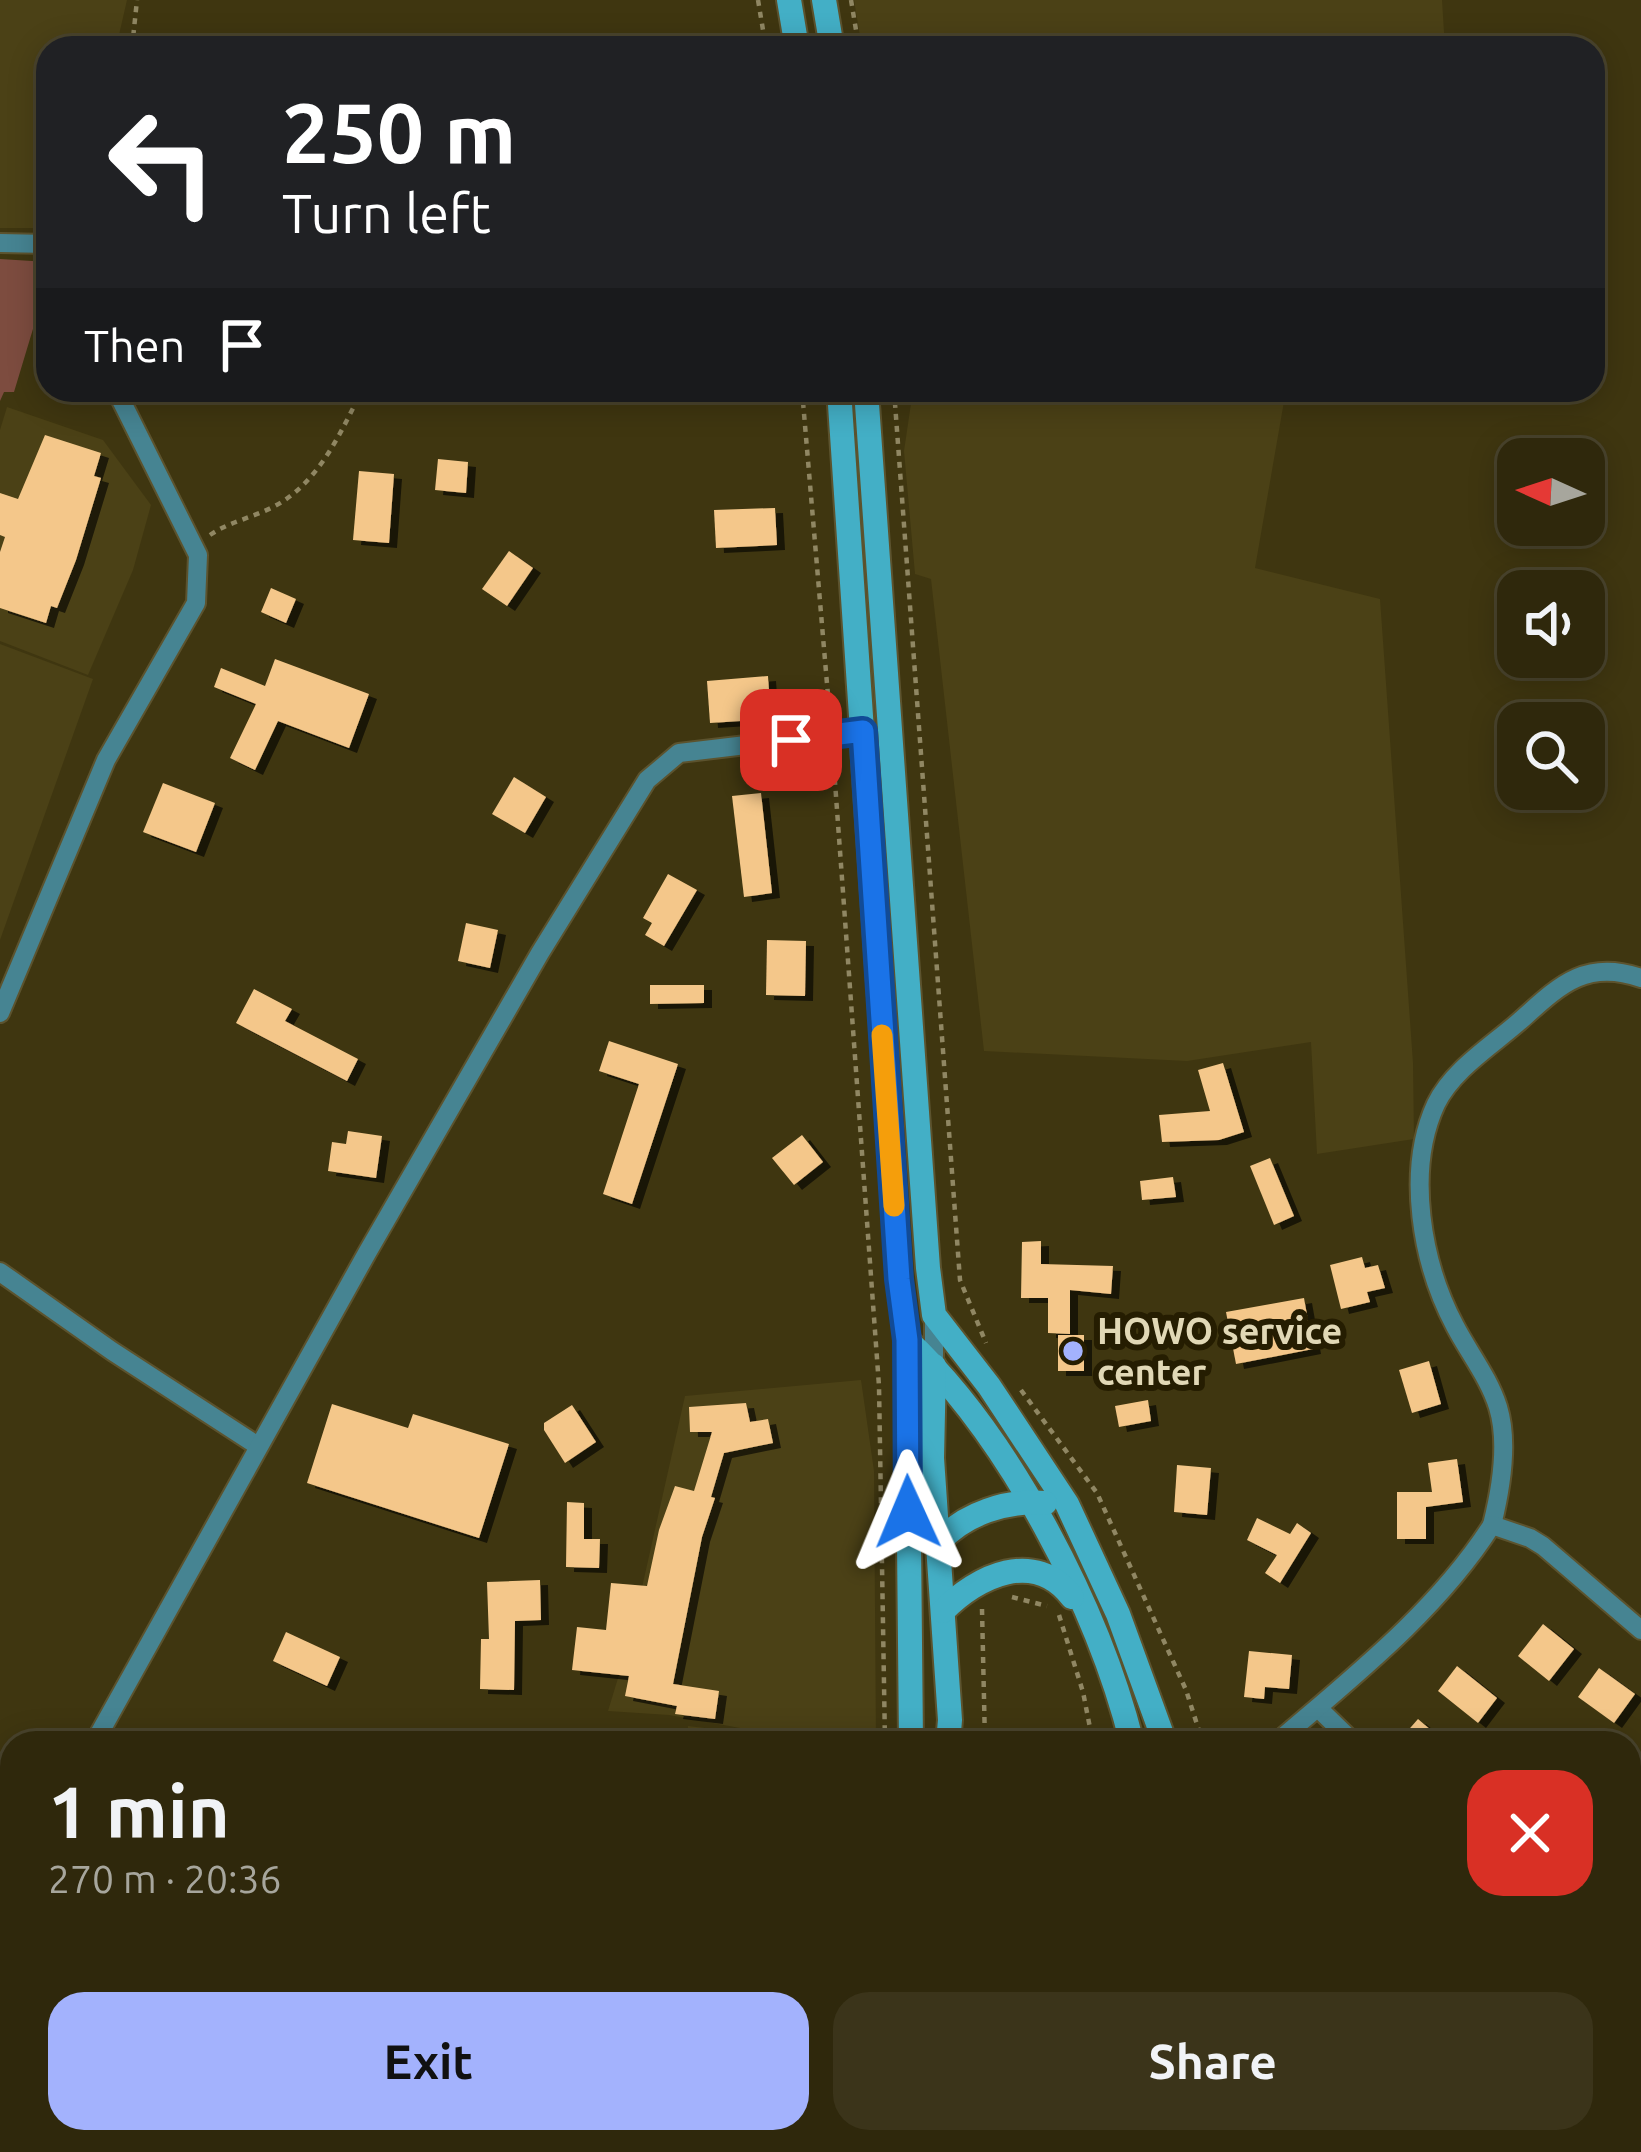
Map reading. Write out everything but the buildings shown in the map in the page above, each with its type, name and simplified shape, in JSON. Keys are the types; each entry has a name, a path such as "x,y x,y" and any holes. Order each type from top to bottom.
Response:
{"main road":[{"path":"789,0 795,36"},
{"path":"824,0 830,36"},
{"path":"840,402 899,1279 907,1340 911,1731"},
{"path":"867,402 934,1315 989,1386 1067,1504 1118,1613 1161,1731"},
{"path":"907,1340 934,1366 1032,1502 1088,1618 1129,1731"},
{"path":"934,1366 932,1458 948,1731"},
{"path":"939,1542 960,1522 992,1508 1032,1502 1067,1504"},
{"path":"944,1611 964,1590 992,1575 1024,1570 1064,1586 1088,1618"}],"street":[{"path":"0,243 36,244"},
{"path":"0,1013 106,760 196,603 198,555 122,402"},
{"path":"101,1731 540,953 647,780 679,753 863,731"},
{"path":"1290,1731 1432,1601 1492,1525 1501,1472 1501,1423 1490,1385 1438,1292 1426,1249 1422,1182 1437,1102 1462,1071 1566,983 1587,972 1609,970 1641,978"},
{"path":"0,1272 258,1447"},
{"path":"934,1315 934,1366"},
{"path":"1492,1525 1543,1546 1641,1630"},
{"path":"1318,1708 1342,1731"}],"path":[{"path":"134,36 137,0"},
{"path":"758,0 764,36"},
{"path":"850,0 857,36"},
{"path":"198,555 212,533 270,509 312,476 332,451 356,402"},
{"path":"803,402 877,1347 885,1731"},
{"path":"895,402 960,1280 984,1340 998,1359"},
{"path":"1012,1378 1096,1493 1186,1690 1199,1731"},
{"path":"985,1731 982,1606 1012,1596 1057,1608 1091,1731"}],"shaded area":[{"path":"0,0 127,0 119,36 36,36 36,228 0,228"},
{"path":"854,0 1442,0 1444,36 860,36"},
{"path":"0,259 36,261 36,319 14,392 4,392 0,401"},
{"path":"911,402 1284,402 1255,568 1380,599 1413,1063 1414,1139 1317,1154 1311,1042 1187,1061 984,1051 931,579 915,574 904,451"},
{"path":"7,407 103,440 151,505 133,570 88,675 0,641 0,430"},
{"path":"0,644 93,679 0,940"},
{"path":"861,1380 874,1471 876,1731 757,1731 669,1715 608,1711 632,1632 685,1396"},
{"path":"688,1726 730,1731 688,1731"}],"slow traffic":[{"path":"882,1035 894,1206"}],"place":[{"name":"HOWO service center","path":"1073,1351"}],"route":[{"path":"791,740 863,731 907,1340 908,1512"}]}
